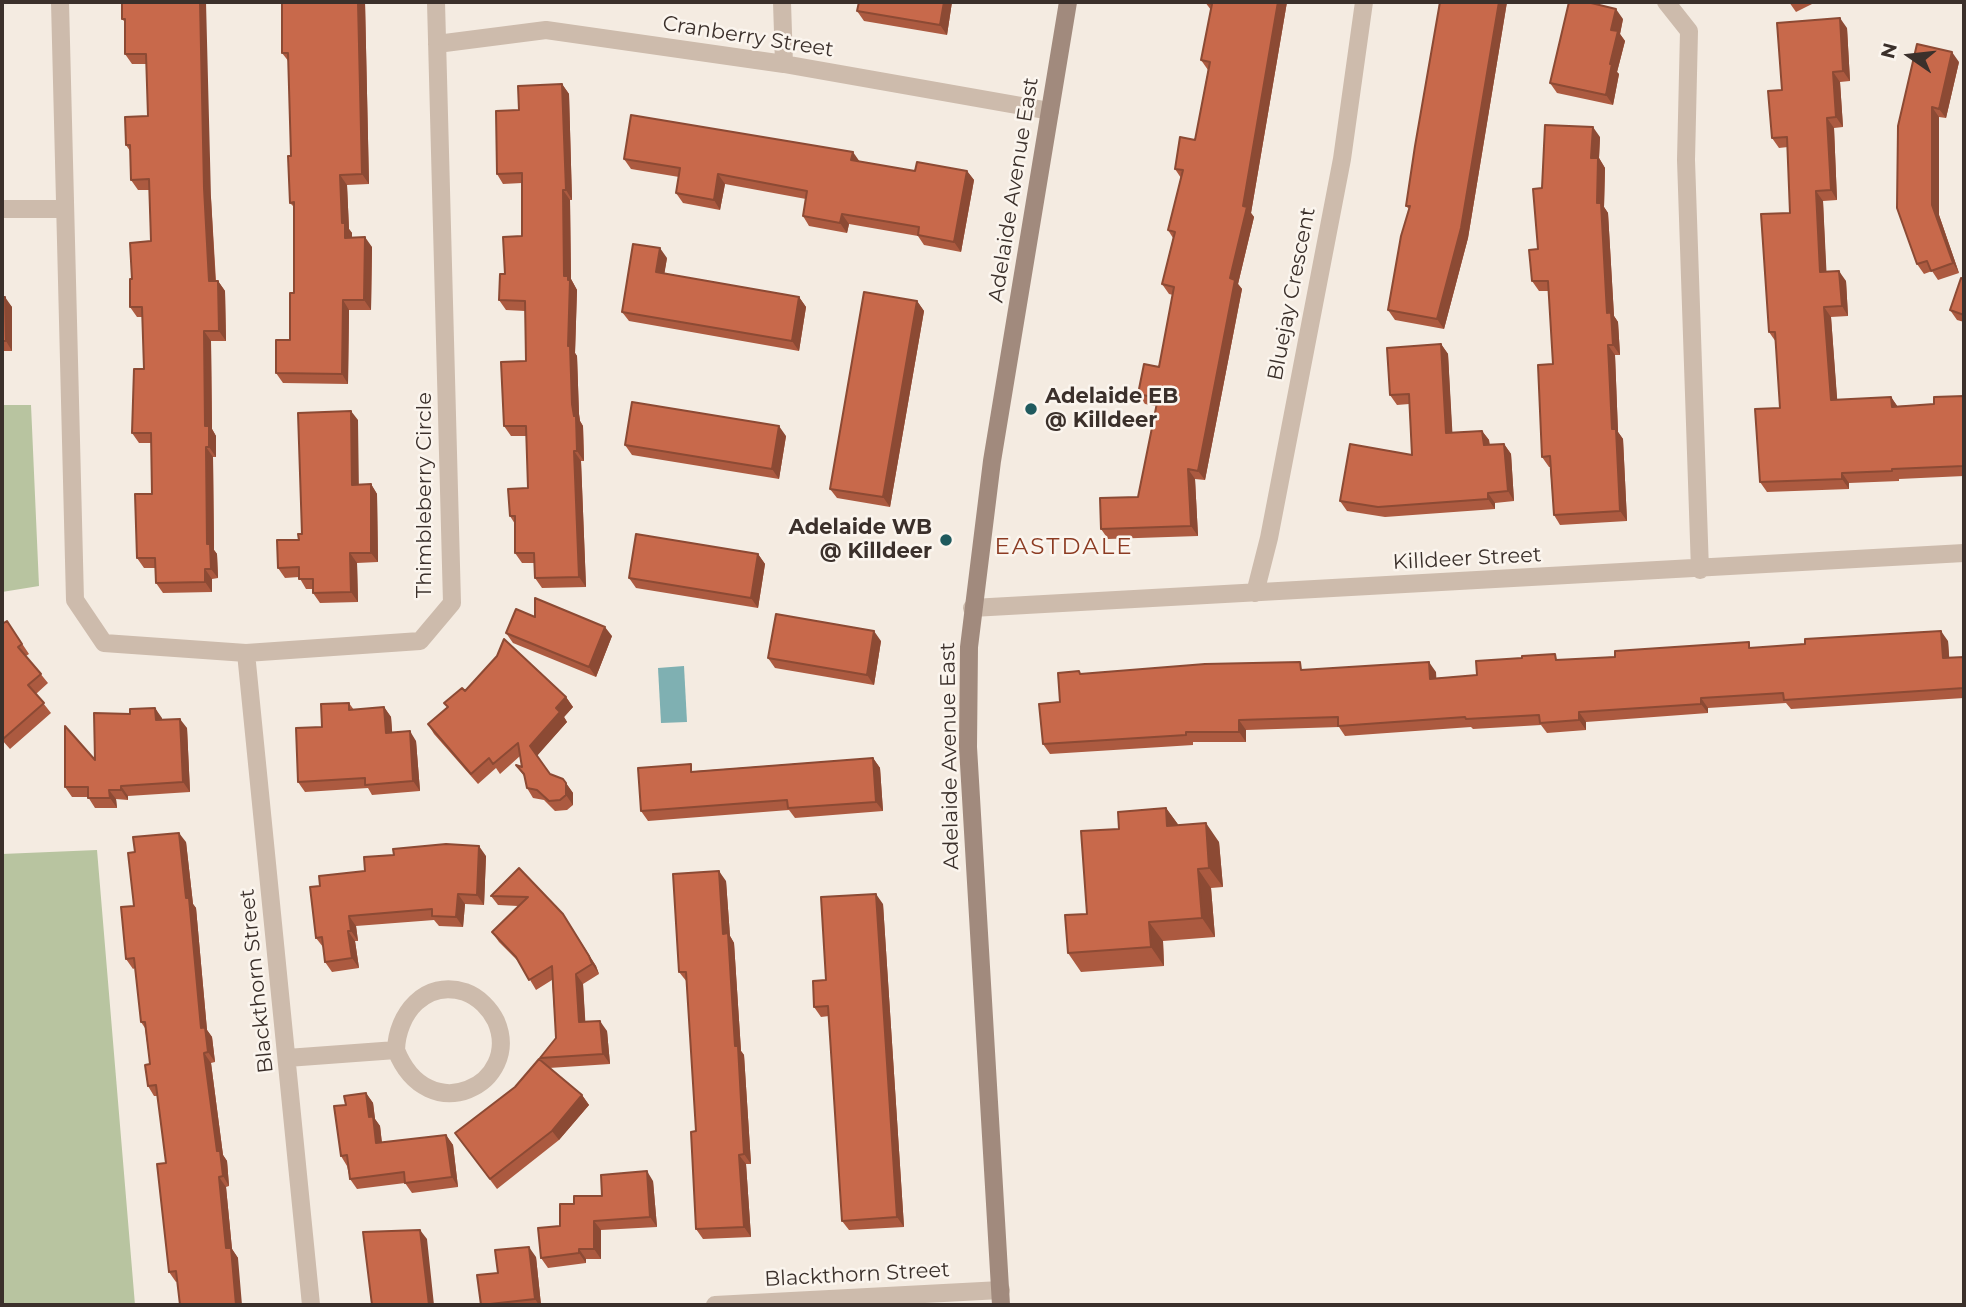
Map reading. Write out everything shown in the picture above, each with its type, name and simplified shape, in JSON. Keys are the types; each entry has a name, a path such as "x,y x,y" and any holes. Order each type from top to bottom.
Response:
{"main road":[{"name":"Adelaide Avenue East","path":"1001,1298 968,747 969,647 992,461 1068,2"}],"street":[{"name":"Thimbleberry Circle","path":"60,2 75,600 104,643 246,653 420,641 452,603 436,2"},
{"path":"782,2 784,64"},
{"name":"Bluejay Crescent","path":"1255,593 1269,538 1342,159 1364,2"},
{"path":"1666,2 1689,31 1686,160 1700,570"},
{"name":"Cranberry Street","path":"437,44 547,30 784,64 1049,111"},
{"path":"2,209 64,209"},
{"name":"Killdeer Street","path":"972,608 1700,570 1964,553"},
{"name":"Blackthorn Street","path":"246,653 310,1305"},
{"path":"450,990 466,993 481,1001 492,1013 499,1029 500,1047 496,1064 486,1078 472,1088 455,1094 438,1093 421,1087 408,1075 396,1051 399,1027 406,1012 418,1000 433,992 450,990"},
{"path":"287,1058 396,1051"},
{"name":"Blackthorn Street","path":"715,1305 1001,1298"}],"green space":[{"path":"2,405 31,405 39,586 2,592"},
{"path":"97,850 135,1305 2,1305 2,854"}],"water":[{"path":"684,666 687,722 661,723 658,668"}],"building":[{"path":"122,2 200,2 209,281 218,281 219,331 204,331 205,426 209,426 209,447 206,447 207,544 210,544 211,569 205,569 205,582 156,583 155,558 137,558 135,494 152,494 151,433 132,433 134,369 144,369 142,307 130,307 130,243 151,241 149,179 131,180 130,145 126,145 125,117 148,116 146,54 125,54"},
{"path":"282,2 358,2 362,174 340,175 345,238 365,237 364,300 343,300 342,374 276,373 276,340 290,340 290,293 294,293 294,202 290,203 288,156 291,156 288,53 282,53"},
{"path":"859,2 944,2 940,25 857,11"},
{"path":"1205,2 1278,2 1243,206 1247,207 1230,278 1235,280 1198,471 1188,469 1191,526 1101,529 1100,498 1138,497 1158,398 1138,394 1144,364 1159,367 1174,287 1162,284 1175,232 1168,230 1183,170 1175,169 1180,137 1195,140 1210,62 1201,60 1212,4"},
{"path":"1440,2 1499,2 1461,228 1437,319 1388,310 1401,236 1410,206 1406,206"},
{"path":"1569,2 1587,2 1616,9 1611,30 1618,31 1606,95 1550,83"},
{"path":"1840,18 1843,71 1833,72 1836,117 1827,118 1831,190 1816,191 1820,272 1839,271 1842,306 1824,307 1831,400 1891,397 1892,407 1934,404 1934,397 1964,396 1964,466 1842,473 1842,479 1760,482 1755,409 1780,408 1775,332 1769,332 1761,214 1790,213 1787,137 1772,138 1768,91 1782,90 1777,23"},
{"path":"1917,44 1952,52 1939,109 1932,107 1932,205 1953,263 1931,271 1927,261 1917,264 1897,208 1898,126"},
{"path":"562,84 566,190 563,190 564,276 568,276 570,280 568,346 572,404 576,416 577,451 574,451 579,577 535,578 534,553 515,553 515,516 510,516 508,489 528,488 526,426 504,426 501,362 526,361 525,301 499,300 500,274 505,274 503,237 522,236 522,173 497,174 496,111 519,110 518,86"},
{"path":"631,115 853,152 851,160 915,171 917,162 967,171 954,242 918,235 919,227 842,214 840,223 803,216 807,191 718,174 714,200 676,193 680,168 624,159"},
{"path":"1545,125 1593,127 1591,158 1598,158 1597,203 1601,203 1607,313 1611,312 1613,345 1608,345 1620,511 1554,515 1550,456 1542,457 1538,365 1553,364 1548,281 1532,281 1529,250 1538,249 1533,189 1542,188"},
{"path":"633,244 660,248 656,272 799,297 792,341 622,312"},
{"path":"1961,278 1964,279 1964,315 1950,310"},
{"path":"864,292 917,301 883,497 830,489"},
{"path":"2,297 5,297 6,341 2,341"},
{"path":"1441,344 1446,433 1482,431 1484,445 1504,444 1508,491 1488,493 1488,499 1378,507 1340,501 1350,444 1412,455 1409,394 1390,395 1387,348"},
{"path":"632,402 779,426 772,469 625,445"},
{"path":"351,411 352,485 371,484 371,553 350,553 351,592 313,593 313,579 299,579 299,567 278,568 277,540 299,540 298,534 302,534 298,413"},
{"path":"636,534 758,554 751,598 629,578"},
{"path":"535,598 605,627 589,667 506,633 516,609 535,617"},
{"path":"776,614 874,631 867,675 768,658"},
{"path":"7,621 22,644 18,647 41,674 28,685 44,703 3,739 2,624"},
{"path":"1941,631 1943,658 1964,657 1964,688 1784,700 1783,693 1701,698 1701,704 1579,712 1579,720 1540,723 1539,715 1338,726 1338,717 1239,720 1239,732 1186,732 1186,735 1043,744 1039,704 1060,702 1058,673 1079,671 1080,674 1205,664 1300,662 1301,670 1429,662 1430,679 1477,675 1476,661 1522,656 1555,654 1556,660 1615,657 1615,651 1749,642 1749,648 1805,644 1805,639"},
{"path":"504,639 566,697 556,708 560,712 530,746 550,774 566,783 566,795 560,800 549,801 537,790 527,788 524,774 516,765 522,767 518,743 493,764 489,758 471,774 428,724 448,707 444,703 462,688 465,691 497,656"},
{"path":"349,703 349,710 384,707 386,733 410,731 413,781 365,785 365,778 298,782 296,728 322,727 321,704"},
{"path":"155,708 156,720 180,719 183,782 121,786 121,790 109,790 110,798 88,798 88,787 65,787 65,726 95,760 94,713 130,714 130,709"},
{"path":"873,758 876,802 788,808 787,800 641,811 638,768 691,764 691,772"},
{"path":"1166,808 1167,826 1206,823 1209,868 1198,869 1202,918 1149,922 1151,947 1068,953 1065,915 1087,914 1081,831 1119,829 1118,812"},
{"path":"179,833 186,898 189,898 201,1028 205,1027 208,1052 204,1053 217,1151 220,1151 223,1176 219,1177 226,1248 231,1248 236,1305 180,1305 176,1271 169,1272 157,1164 166,1163 156,1085 148,1086 145,1065 150,1064 145,1022 141,1022 134,958 126,959 121,907 134,906 128,853 135,852 133,837"},
{"path":"446,844 479,846 477,895 458,894 456,917 432,916 432,909 349,916 352,958 325,962 322,937 316,938 310,887 320,886 319,876 365,871 364,857 394,855 393,849"},
{"path":"519,868 563,914 589,956 592,964 576,974 579,1022 600,1021 603,1054 540,1058 556,1038 552,966 529,980 516,957 492,932 528,897 491,896"},
{"path":"719,871 723,934 728,933 735,1046 738,1046 744,1154 739,1155 744,1227 696,1229 691,1132 696,1131 686,972 679,972 673,874"},
{"path":"876,894 897,1217 842,1221 828,1006 814,1007 813,981 826,980 821,897"},
{"path":"539,1059 582,1095 552,1131 490,1179 455,1133 515,1087"},
{"path":"366,1093 369,1117 373,1116 376,1143 446,1135 452,1177 405,1183 404,1172 350,1179 347,1155 341,1156 334,1106 346,1105 344,1096"},
{"path":"647,1171 650,1217 594,1221 594,1249 579,1249 579,1253 541,1258 538,1228 560,1226 560,1204 574,1204 574,1196 602,1196 601,1175"},
{"path":"420,1230 429,1305 372,1305 363,1232"},
{"path":"529,1247 535,1299 481,1305 477,1275 498,1273 495,1250"}],"place":[{"name":"Adelaide EB @ Killdeer","path":"1031,409"},
{"name":"Adelaide WB @ Killdeer","path":"946,540"}],"district":[{"name":"EASTDALE","path":"1064,547"}]}
